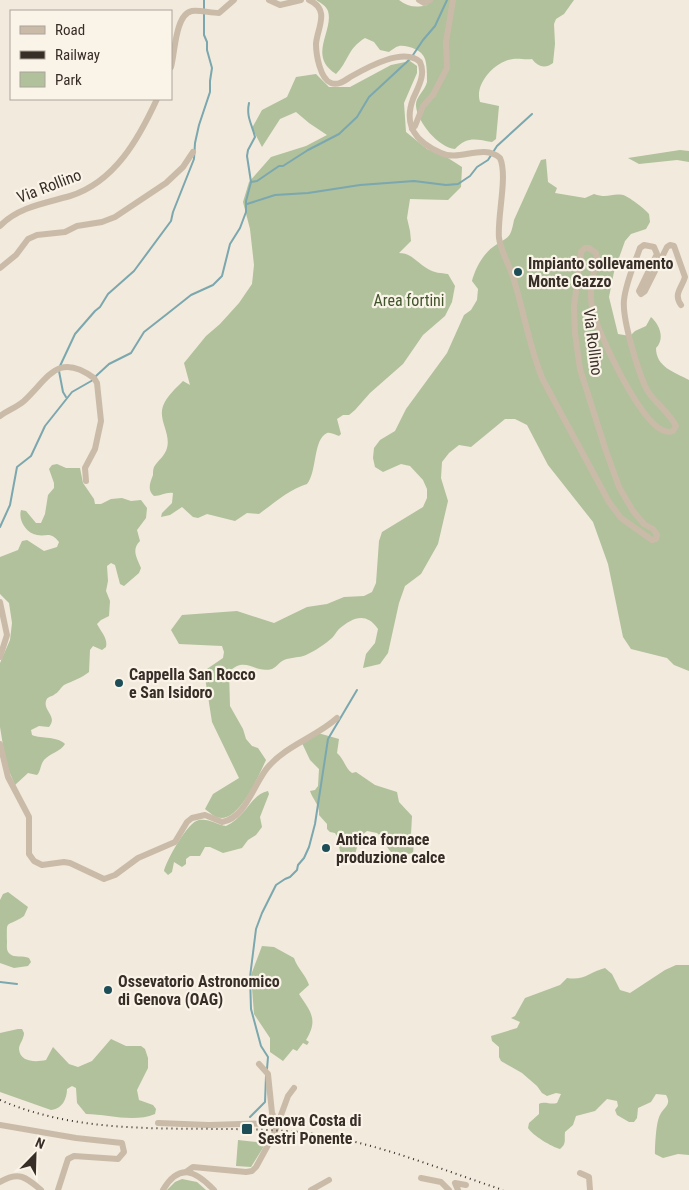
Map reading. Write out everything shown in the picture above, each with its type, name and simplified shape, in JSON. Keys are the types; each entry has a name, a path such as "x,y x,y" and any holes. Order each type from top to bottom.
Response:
{"street":[{"path":"172,62 177,34 184,15 190,11 219,13 234,0"},
{"path":"269,0 280,5 302,0"},
{"path":"309,0 318,6 321,12 317,50 322,72 328,82 332,84 341,83 363,71 400,56 409,56 420,62 422,71 421,81 411,108 409,122 412,129 423,106 433,95 447,68 446,42 453,0"},
{"path":"419,0 425,2 430,0"},
{"name":"Via Rollino","path":"0,226 16,214 78,193 106,175 133,144 156,100"},
{"name":"Via Rollino","path":"412,129 424,143 444,155 490,152 500,158 502,173 498,225 499,241 513,276 536,364 609,502 621,518 652,540 656,538 656,532 644,524 633,511 619,487 580,369 575,333 574,307 581,252 585,248 589,248 596,253 597,258 590,291 592,308 606,345 620,373 646,415 662,430 669,432 673,431 676,426 647,389 637,365 625,316 624,302 626,290 640,248 644,245 654,248 657,254 641,284 641,294 645,291 667,247 670,245 674,246 685,277 676,296 681,305"},
{"path":"0,268 16,255 28,239 37,235 59,233 77,226 102,222 144,199 166,183 183,167 193,152"},
{"path":"0,416 23,402 44,378 59,367 63,366 79,370 94,378 97,383 101,421 95,449 86,468 86,481"},
{"path":"0,602 7,635 0,657"},
{"path":"0,744 8,778 29,818 29,854 34,861 42,865 70,863 104,879 115,875 138,858 175,842 187,822 192,818 205,815 222,822 231,819 247,802 270,765 289,749 327,727 337,718"},
{"path":"259,1064 268,1074 272,1113 277,1123"},
{"path":"163,1190 173,1176 186,1172 193,1167 252,1171 267,1147 288,1096 294,1088"},
{"path":"158,1123 274,1125 277,1123"},
{"path":"0,1125 76,1138 120,1142 123,1145 124,1152 118,1159 74,1156 66,1161 58,1190"},
{"path":"186,1172 198,1176 214,1190"},
{"path":"580,1172 588,1177 590,1190"},
{"path":"0,1182 10,1176 19,1176 41,1190"},
{"path":"421,1178 442,1182 449,1190"},
{"path":"311,1190 329,1180"},
{"path":"458,1190 455,1183 466,1186"}],"green space":[{"path":"316,0 399,0 416,7 427,5 429,0 574,0 564,14 556,19 554,24 555,44 553,63 544,66 537,64 532,59 506,61 493,69 483,81 479,95 480,102 499,106 496,139 492,142 476,139 468,140 455,149 449,148 436,139 420,119 417,112 417,100 427,82 426,61 421,53 410,47 403,46 396,47 389,52 380,50 374,42 365,38 355,46 336,74 323,59 323,43 329,19 328,11 325,6"},
{"name":"Area fortini","path":"410,61 417,66 417,73 404,103 406,132 427,149 448,158 462,167 461,187 448,200 410,199 407,218 411,241 399,253 411,256 430,270 448,274 455,286 452,302 445,316 423,335 403,364 370,393 355,410 349,415 343,415 337,419 341,434 339,436 327,433 323,436 319,442 310,479 307,484 288,493 259,514 247,513 235,521 207,514 198,518 193,517 182,507 170,515 161,517 162,513 172,503 173,493 154,496 150,491 154,467 165,453 168,442 162,416 163,406 169,396 183,381 190,385 184,363 206,336 239,303 252,284 254,265 250,229 243,202 249,182 271,157 306,146 327,135 296,112 280,119 262,147 252,128 262,110 287,97 296,77 316,74 329,87 350,87 391,65"},
{"path":"680,150 689,151 689,162 677,160 639,164 628,158"},
{"path":"546,159 548,182 557,188 555,193 585,198 594,194 603,196 623,195 649,214 650,222 646,229 631,234 625,241 614,272 609,297 618,334 630,336 635,331 646,326 651,317 657,324 661,336 656,348 659,360 667,368 689,380 689,671 674,665 667,658 631,649 623,637 608,564 593,522 548,465 527,425 515,419 505,419 471,447 459,445 442,462 441,478 448,501 438,544 421,574 405,586 399,603 388,653 380,664 363,668 366,654 375,643 378,629 369,620 359,618 344,625 333,637 306,655 284,660 272,669 266,670 240,665 229,672 230,706 243,729 246,739 252,746 258,748 266,760 248,794 236,811 222,818 215,816 205,809 213,794 239,778 212,722 204,671 223,658 224,652 222,646 179,644 171,630 182,615 237,611 274,623 307,607 327,604 344,597 364,596 372,592 376,583 379,541 382,532 423,507 427,498 427,489 423,480 410,466 401,464 383,472 375,467 373,458 374,448 380,440 395,431 406,409 447,353 464,315 471,310 477,300 478,289 472,281 477,267 489,250 510,235 514,220 541,160"},
{"path":"57,464 66,468 80,468 83,483 94,499 95,504 122,498 131,501 141,500 147,508 146,518 137,530 140,541 135,551 141,568 139,573 124,586 120,584 115,565 111,563 107,566 108,581 106,591 110,601 109,616 97,624 105,638 106,647 102,650 93,646 90,650 89,672 64,685 56,693 48,697 46,708 52,720 51,723 49,727 39,726 31,730 32,735 62,741 65,744 44,760 37,775 28,773 15,785 6,764 0,727 0,663 10,640 12,623 9,603 0,594 0,557 18,550 22,541 27,540 44,551 57,547 59,542 53,537 29,532 22,522 20,514 21,510 26,511 36,523 41,523 45,514 48,495 54,488 49,469 52,465"},
{"path":"318,733 339,739 337,753 352,773 356,772 375,785 397,792 399,802 412,816 413,853 392,853 377,833 367,831 360,838 355,854 350,860 342,855 335,833 327,829 327,824 319,815 317,805 310,791 315,790 318,786 319,769 310,760 302,743"},
{"path":"268,791 269,794 260,817 262,827 242,848 223,853 210,847 205,847 200,856 190,856 182,867 174,862 172,872 168,875 164,871 178,842 194,822 206,820 226,826 239,817 257,796"},
{"path":"8,892 28,907 24,916 7,926 7,950 12,955 29,958 31,962 28,966 14,968 0,963 0,900 3,894"},
{"path":"262,946 274,947 294,958 309,985 299,994 312,1016 312,1026 306,1040 309,1042 307,1045 303,1043 297,1051 293,1049 283,1061 270,1052 270,1038 254,1014 251,975"},
{"path":"676,965 689,965 689,1155 678,1154 663,1158 655,1154 659,1118 668,1104 666,1095 656,1094 651,1102 638,1108 637,1118 634,1122 629,1122 617,1115 615,1110 618,1106 617,1101 607,1099 595,1111 576,1116 573,1125 565,1132 564,1143 560,1149 534,1134 528,1128 529,1123 539,1114 539,1104 557,1103 561,1094 556,1093 547,1096 522,1073 501,1061 499,1047 492,1041 491,1036 517,1028 520,1022 511,1018 515,1016 525,998 560,985 567,978 583,977 605,968 612,974 620,990 630,993"},
{"path":"22,1029 24,1033 19,1047 20,1054 26,1059 34,1061 46,1060 53,1047 69,1064 78,1067 92,1061 111,1039 126,1046 141,1046 145,1049 148,1058 148,1068 137,1090 139,1100 153,1105 156,1109 155,1114 147,1117 129,1118 86,1114 77,1103 76,1088 72,1086 67,1089 65,1100 61,1106 51,1110 0,1092 0,1033"},
{"path":"238,1140 266,1143 251,1167 236,1166"},
{"path":"182,1179 197,1182 206,1190 167,1190 175,1182"}],"waterway":[{"path":"60,366 75,334 100,307 108,294 134,271 171,221 194,159 199,125 210,92 212,68 204,35 204,0"},
{"path":"413,55 435,26 447,0"},
{"path":"251,182 257,181 279,166 283,166 339,134 357,117 369,97 410,59"},
{"path":"96,376 109,364 131,353 144,332 191,295 213,285 222,276 230,244 240,228 246,212 246,201 251,182 247,156 255,137 249,116 249,103"},
{"path":"247,204 275,195 308,193 360,185 414,181 446,185 458,184 488,160 497,146 532,114"},
{"path":"59,371 63,392 66,397"},
{"path":"0,527 10,505 17,467 31,456 45,426 72,392 93,380"},
{"path":"267,1069 268,1057 261,1046 251,1009 250,977 256,929 276,885 290,877 297,870 309,847 315,824 328,739 357,690"},
{"path":"0,982 17,984"},
{"path":"250,1117 265,1102 266,1076"}],"railway":[{"path":"0,1100 36,1113 110,1126 261,1130 299,1132 325,1136 402,1155 503,1190"}],"place":[{"name":"Impianto sollevamento Monte Gazzo","path":"518,272"},
{"name":"Cappella San Rocco e San Isidoro","path":"119,683"},
{"name":"Antica fornace produzione calce","path":"326,848"},
{"name":"Ossevatorio Astronomico di Genova (OAG)","path":"108,990"},
{"name":"Genova Costa di Sestri Ponente","path":"247,1129"}]}
